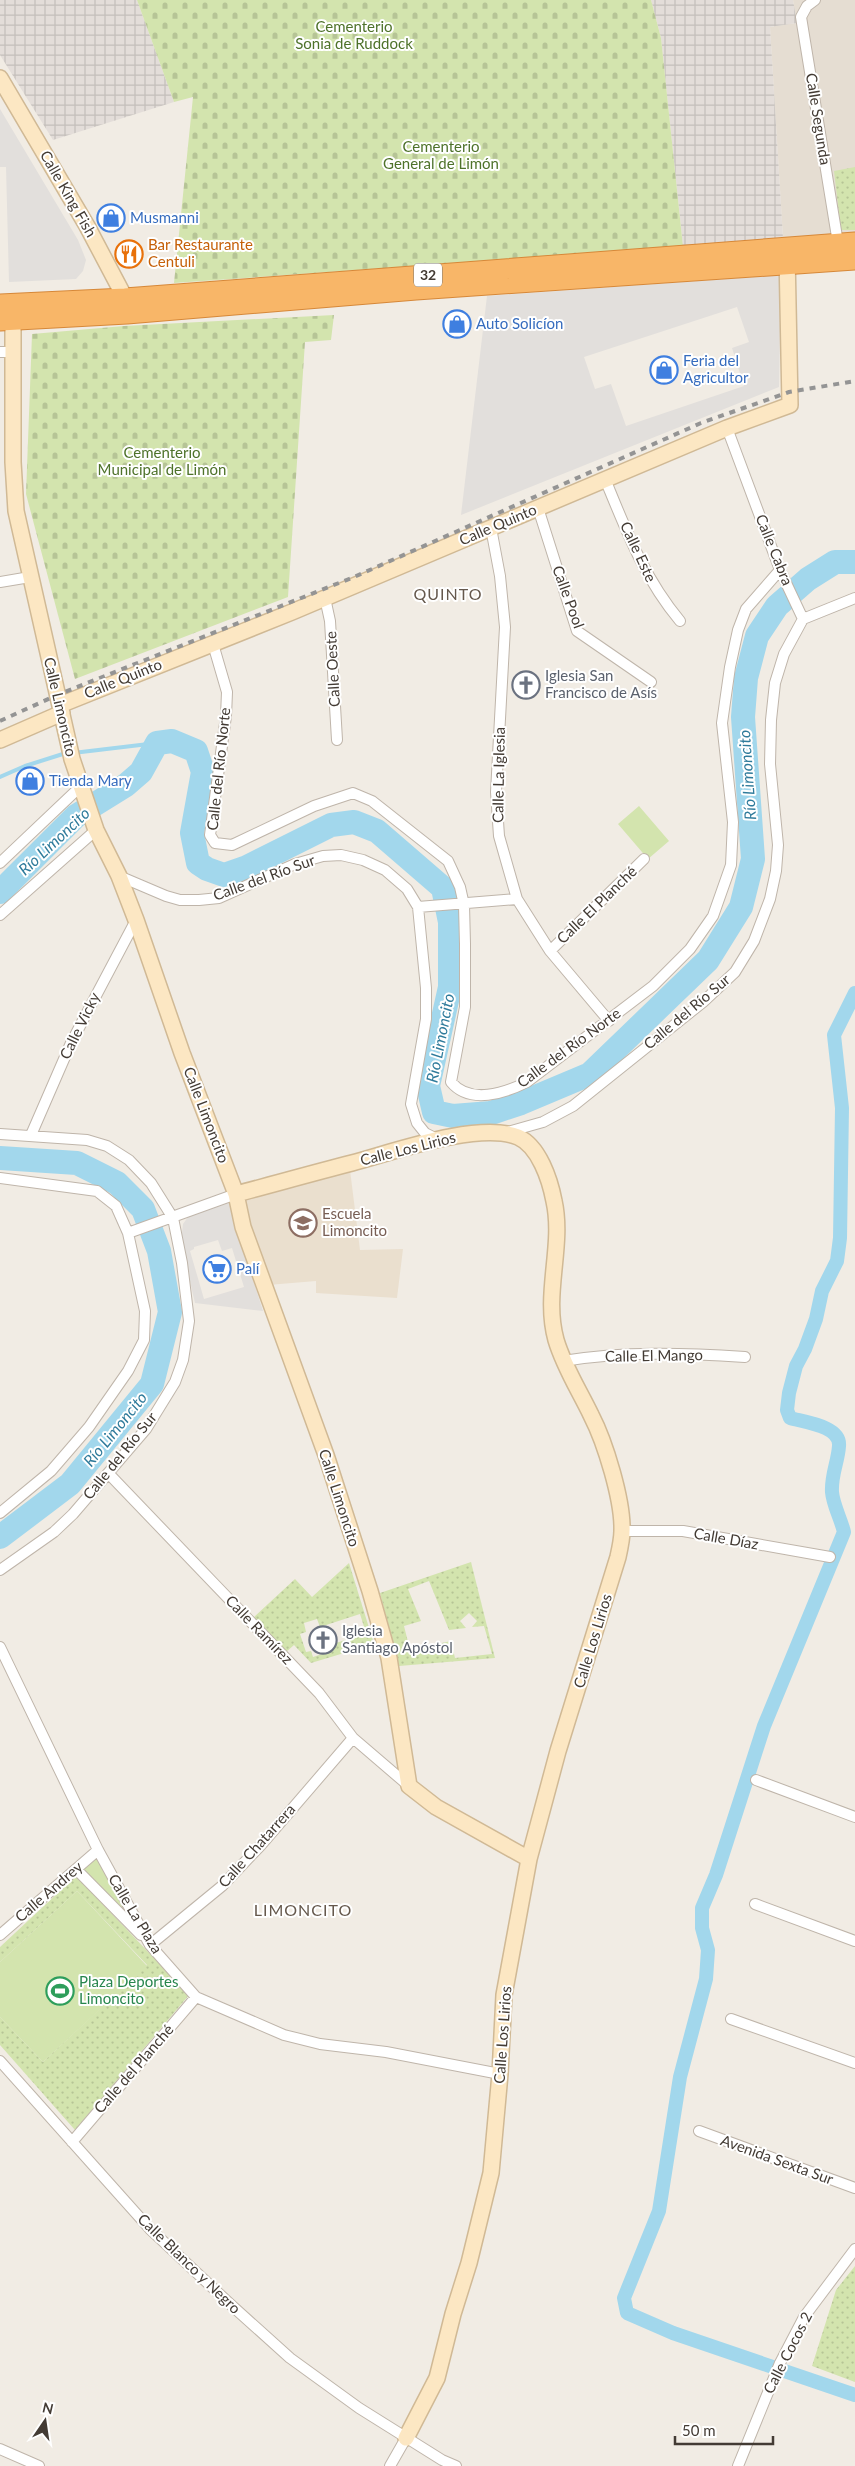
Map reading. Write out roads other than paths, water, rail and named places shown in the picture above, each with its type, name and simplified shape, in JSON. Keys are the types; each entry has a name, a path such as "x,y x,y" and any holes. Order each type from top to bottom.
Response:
{"highway":[{"name":"32","path":"787,257 846,242"},
{"name":"32","path":"6,312 126,306 787,257 855,260"}],"street":[{"name":"Calle Segunda","path":"815,0 807,6 801,17 846,242"},
{"name":"Calle King Fish","path":"0,78 87,226 126,306"},
{"name":"Calle Quinto","path":"0,740 61,709 491,528 604,478 727,428 790,405 787,257"},
{"name":"Calle Limoncito","path":"6,312 16,511 72,759 94,825 119,876 136,920 182,1053 236,1194 243,1227 326,1455 370,1591 389,1658 410,1786"},
{"name":"Calle Cabra","path":"727,428 780,570 803,619"},
{"name":"Calle Este","path":"604,478 643,568 662,599 680,621"},
{"name":"Calle Pool","path":"538,508 577,631 650,682"},
{"name":"Calle La Iglesia","path":"491,528 500,576 505,627 496,792 499,836 516,899 550,951 609,1021"},
{"name":"Calle del Río Norte","path":"213,644 227,692 226,716 210,828 210,835 215,844 232,845 314,806 352,793 372,801 448,861 460,887 464,905 465,1007 451,1082 458,1090 488,1095 508,1092 527,1082 653,986 690,949 713,916 731,865 733,822 722,723 732,658 738,630 746,609 780,570"},
{"path":"0,582 30,577"},
{"name":"Calle Oeste","path":"324,598 330,621 337,740"},
{"path":"803,619 855,598"},
{"name":"Calle del Río Sur","path":"504,1133 544,1122 573,1106 703,1002 735,972 754,941 770,899 776,871 778,845 770,764 770,720 775,683 784,654 803,619"},
{"path":"0,864 82,790"},
{"path":"0,915 94,825"},
{"name":"Calle del Río Sur","path":"119,876 166,896 180,900 199,900 219,898 295,864 323,856 341,855 363,860 385,870 408,889 418,907 426,988 426,1019 411,1104 417,1123 426,1133 437,1139"},
{"name":"Calle El Planché","path":"550,951 644,859"},
{"path":"418,907 464,905 516,899"},
{"name":"Calle Vicky","path":"31,1135 70,1043 136,920"},
{"name":"Calle Los Lirios","path":"236,1194 437,1139 486,1132 504,1133 520,1138 538,1158 545,1171 554,1200 557,1218 552,1308 556,1337 563,1361 592,1416 604,1447 620,1507 622,1531 618,1557 558,1751 529,1860 504,1995 500,2074 491,2173 469,2263 453,2314 437,2378 406,2438"},
{"name":"Calle del Río Sur","path":"0,1134 87,1140 107,1146 129,1160 151,1183 173,1218 188,1302 188,1337 183,1360 175,1382 146,1428 54,1532 0,1570"},
{"path":"0,1178 97,1191 116,1206 131,1232 145,1311 144,1340 128,1371 90,1427 51,1471 0,1513"},
{"path":"131,1232 236,1194"},
{"name":"Calle El Mango","path":"563,1361 591,1356 667,1353 745,1358"},
{"name":"Calle Ramírez","path":"108,1473 319,1693 353,1738 410,1786"},
{"name":"Calle Díaz","path":"622,1531 683,1531 830,1557"},
{"name":"Calle La Plaza","path":"0,1647 98,1850 150,1945 196,1997 284,2035 320,2044 395,2054 500,2074"},
{"name":"Calle Chatarrera","path":"150,1945 228,1879 261,1845 353,1738"},
{"path":"756,1780 855,1817"},
{"path":"410,1786 436,1807 529,1860"},
{"name":"Calle Andrey","path":"0,1935 98,1850"},
{"path":"76,1869 150,1945"},
{"path":"754,1904 855,1941"},
{"name":"Calle del Planché","path":"72,2142 196,1997"},
{"path":"732,2019 855,2063"},
{"name":"Calle Blanco y Negro","path":"0,2061 150,2229 290,2358 359,2408 406,2438 456,2466"},
{"name":"Avenida Sexta Sur","path":"698,2131 855,2188"},
{"name":"Calle Cocos 2","path":"738,2466 780,2363 804,2317 855,2249"},
{"path":"390,2466 406,2438"},
{"path":"0,2449 39,2466"}],"waterway":[{"name":"Río Limoncito","path":"0,892 76,816 126,785 141,772 157,743 172,741 196,751 203,772 192,833 198,863 207,869 224,875 247,867 331,825 354,822 377,831 443,888 450,922 450,987 428,1086 434,1112 453,1116 491,1113 521,1103 590,1074 708,960 741,907 753,859 743,717 746,678 757,636 777,606 808,579 835,562 855,562"},
{"path":"73,753 157,743"},
{"path":"0,777 25,766 66,753"},
{"path":"855,993 834,1035 842,1108 840,1238 837,1261 822,1291 816,1319 805,1349 796,1366 787,1410 790,1418 828,1429 838,1439 839,1446 832,1492 844,1532 764,1726 716,1875 702,1908 702,1928 708,1950 706,1979 680,2077 659,2211 624,2298 627,2313 673,2333 855,2395"},
{"name":"Río Limoncito","path":"0,1158 77,1163 117,1183 143,1209 159,1251 170,1312 152,1384 70,1484 0,1537"}],"railway":[{"path":"0,721 57,695 354,577 701,423 789,392 855,381"}],"place":[{"name":"Musmanni","path":"111,218"},
{"name":"Bar Restaurante Centuli","path":"129,254"},
{"name":"Auto Solicíon","path":"457,324"},
{"name":"Feria del Agricultor","path":"664,370"},
{"name":"Iglesia San Francisco de Asís","path":"526,685"},
{"name":"Tienda Mary","path":"30,781"},
{"name":"Escuela Limoncito","path":"303,1223"},
{"name":"Palí","path":"217,1269"},
{"name":"Iglesia Santiago Apóstol","path":"323,1640"},
{"name":"Plaza Deportes Limoncito","path":"60,1991"}],"district":[{"name":"QUINTO","path":"448,594"},
{"name":"LIMONCITO","path":"303,1910"}],"park label":[{"name":"Cementerio Sonia de Ruddock","path":"354,36"},
{"name":"Cementerio General de Limón","path":"441,156"},
{"name":"Cementerio Municipal de Limón","path":"162,462"}]}
